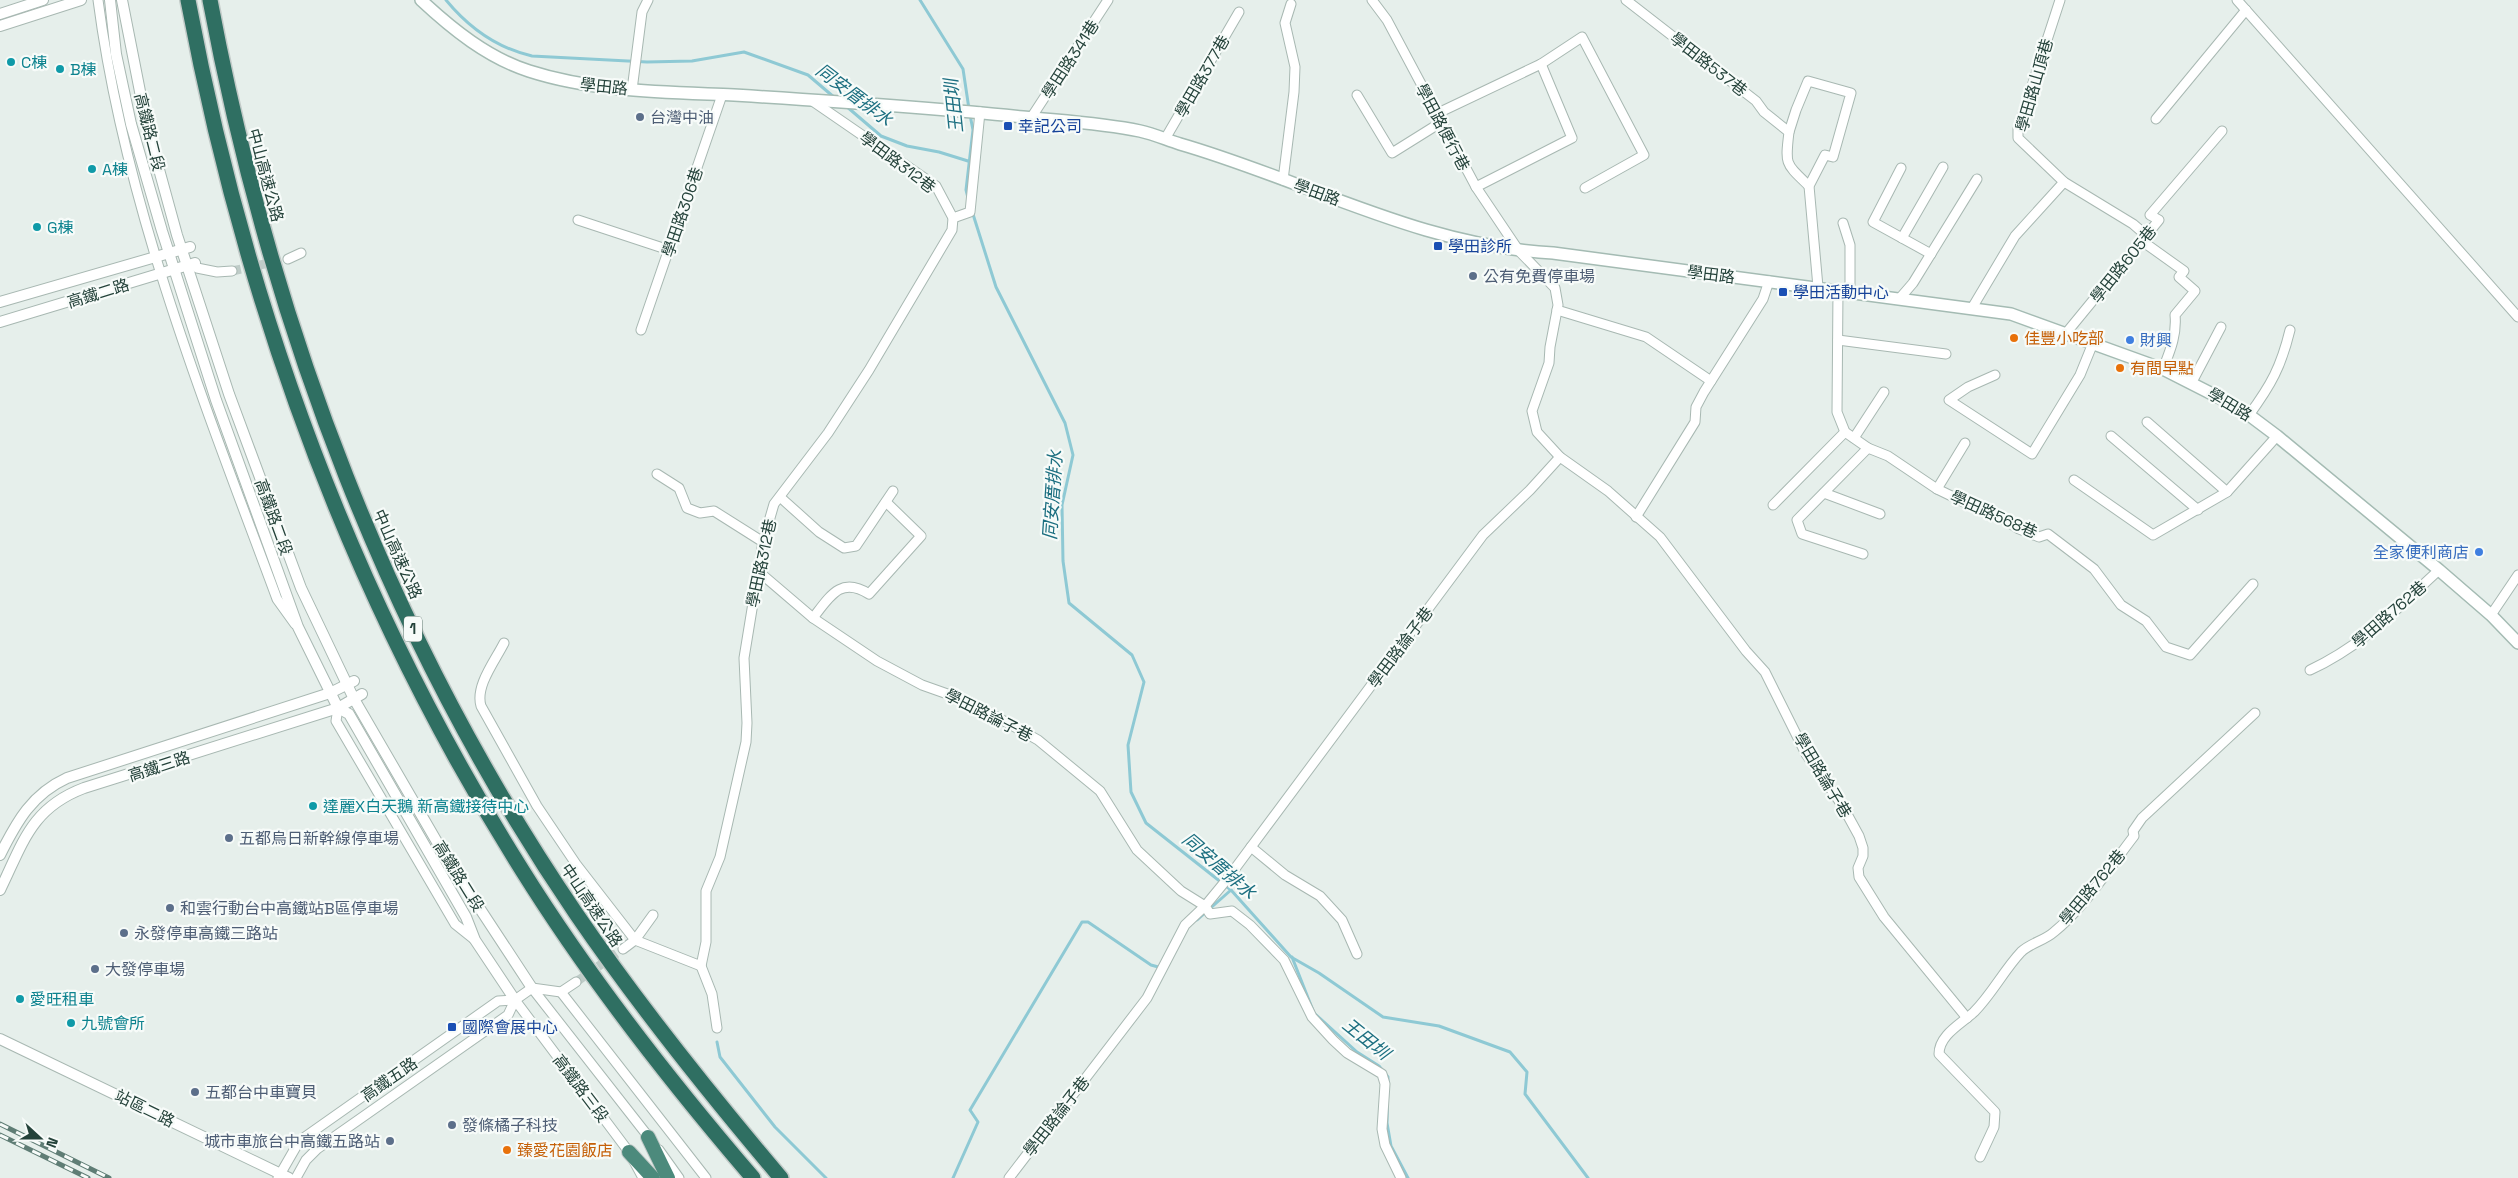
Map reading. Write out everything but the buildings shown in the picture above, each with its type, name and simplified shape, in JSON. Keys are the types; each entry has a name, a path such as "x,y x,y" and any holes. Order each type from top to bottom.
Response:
{"highway":[{"name":"1","path":"188,0 215,134 263,309 306,434 337,513 382,615 445,737 521,869 548,910 666,1074 753,1178"},
{"name":"中山高速公路","path":"210,0 236,129 259,220 284,302 323,418 357,505 402,606 450,701 497,786 576,914 682,1061 781,1178"},
{"path":"648,1137 668,1178"},
{"path":"629,1152 653,1178"}],"main road":[{"name":"學田路","path":"421,0 468,39 515,66 572,83 632,90 980,112 1142,131 1226,157 1396,222 1462,241 1519,251 1553,253 1844,290 2011,314 2067,332 2163,369 2192,382 2250,415 2439,570 2491,615 2518,643"}],"street":[{"path":"0,14 44,0"},
{"path":"0,26 81,0"},
{"name":"高鐵路二段","path":"98,0 106,57 121,127 162,274 205,405 277,599 298,627"},
{"name":"高鐵路二段","path":"110,0 116,54 131,124 168,252 216,400 288,594 298,627 338,708 348,714 466,917 475,940 515,1000"},
{"name":"高鐵路二段","path":"122,0 146,122 193,266 229,394 301,588 350,683 444,854 532,988"},
{"path":"632,90 642,12 648,0"},
{"name":"學田路341巷","path":"1031,118 1108,0"},
{"name":"學田路便行巷","path":"1372,0 1387,20 1440,124 1476,187 1519,251"},
{"name":"學田路537巷","path":"1626,0 1756,100 1764,112 1789,132"},
{"name":"學田路山頂巷","path":"2060,0 2017,134 2018,138 2064,182 2133,224 2144,239 2184,271 2179,277 2195,292 2176,315 2176,327 2172,346 2163,369"},
{"path":"2238,0 2518,317"},
{"path":"1283,180 1294,92 1295,67 1286,23 1291,4"},
{"path":"2156,119 2246,10"},
{"name":"學田路377巷","path":"1165,139 1239,12"},
{"path":"1436,114 1541,64 1582,37 1644,154 1584,188"},
{"path":"1476,187 1572,138 1541,64"},
{"path":"1809,186 1790,167 1786,158 1789,132 1808,80 1851,92 1833,156 1825,155 1809,186 1818,287"},
{"name":"學田路306巷","path":"641,330 722,95"},
{"path":"1357,95 1392,153 1440,124"},
{"name":"學田路312巷","path":"701,966 706,942 706,891 720,856 746,742 744,658 763,542 774,504 828,433 870,370 952,230 953,218 936,186 811,100"},
{"path":"953,218 970,212 980,112"},
{"name":"學田路605巷","path":"2067,332 2159,220 2150,215 2222,131"},
{"path":"1901,168 1874,222 1931,254"},
{"path":"1902,238 1943,168"},
{"path":"1900,298 1913,283 1978,180"},
{"path":"1972,308 2015,236 2064,182"},
{"path":"578,220 669,250"},
{"path":"1773,505 1845,432 1837,412 1838,340 1850,246 1843,223"},
{"name":"高鐵二路","path":"0,302 186,248"},
{"name":"學田路論子巷","path":"1519,251 1555,288 1558,304 1550,347 1550,363 1532,411 1537,432 1560,457 1608,491 1660,537 1746,651 1765,672 1806,754 1842,805 1859,836 1863,848 1863,856 1858,868 1859,877 1884,917 1967,1018"},
{"path":"288,259 301,252"},
{"path":"193,266 218,272 232,271"},
{"name":"高鐵二路","path":"0,322 193,266"},
{"path":"1636,517 1695,422 1696,407 1763,299 1769,281"},
{"path":"1557,310 1646,337 1711,381"},
{"path":"2192,382 2221,327"},
{"path":"2250,415 2278,372 2290,330"},
{"path":"1838,340 1946,354"},
{"path":"1995,375 1968,387 1949,400 2032,454 2080,375 2093,342"},
{"path":"1854,438 1884,392"},
{"path":"2147,422 2227,492"},
{"name":"學田路568巷","path":"1845,432 1868,448 1888,456 1937,489 2000,517 2019,529 2039,538 2048,534 2094,569 2121,605 2146,621 2166,647 2183,654 2190,655 2253,584"},
{"path":"2110,436 2198,510"},
{"path":"2074,480 2152,535 2227,492 2277,436"},
{"path":"1937,489 1965,443"},
{"path":"1863,554 1802,534 1796,520 1868,448"},
{"name":"學田路論子巷","path":"1009,1178 1147,998 1185,924 1204,906 1251,847 1483,535 1530,490 1560,457"},
{"path":"657,474 679,488 687,508 700,513 714,511 763,542"},
{"path":"780,498 819,532 844,548 856,546 893,491"},
{"path":"1824,493 1880,514"},
{"path":"813,618 831,595 848,586 858,587 869,594 922,536 886,502"},
{"name":"學田路762巷","path":"2310,670 2336,658 2363,640 2439,570"},
{"name":"學田路論子巷","path":"758,571 813,618 877,661 922,685 970,702 1038,740 1100,791 1137,850 1181,891 1204,906 1210,914 1232,911 1250,925 1284,960 1312,1017 1347,1053 1382,1074 1385,1084 1382,1129 1385,1145 1401,1178"},
{"path":"2491,615 2518,575"},
{"path":"504,643 480,689 478,698 481,706 537,806 576,864 636,940 701,966 712,994 717,1028"},
{"name":"高鐵三路","path":"0,855 27,806 52,785 68,778 330,693 350,683"},
{"name":"高鐵三路","path":"0,890 32,826 50,805 62,797 84,788 338,708 358,697"},
{"name":"學田路762巷","path":"1980,1157 1994,1127 1995,1112 1939,1054 1939,1045 1997,985 2027,947 2054,932 2073,914 2134,836 2133,831 2142,818 2255,713"},
{"path":"1251,847 1285,875 1320,896 1342,920 1357,954"},
{"path":"623,949 636,940 653,915"},
{"path":"532,988 562,992 576,982"},
{"name":"高鐵五路","path":"296,1178 306,1160 317,1149 508,1015 515,1000 532,988"},
{"name":"高鐵路三段","path":"532,988 679,1178"},
{"path":"562,992 706,1178"},
{"name":"高鐵五路","path":"283,1176 297,1145 305,1137 498,1001 515,1000"},
{"name":"高鐵路三段","path":"515,1000 629,1152 643,1178"},
{"name":"站區二路","path":"0,1039 283,1176"}],"waterway":[{"name":"同安厝排水","path":"446,0 484,36 507,48 532,56 647,62 692,61 744,52 808,75 835,98"},
{"name":"王田圳","path":"920,0 963,69 969,109"},
{"name":"同安厝排水","path":"846,106 881,136 907,146 939,152 968,161"},
{"name":"王田圳","path":"968,198 966,190 973,130 970,115"},
{"name":"同安厝排水","path":"972,211 996,287 1065,423 1073,455 1062,505 1063,561 1069,603 1132,655 1144,682 1128,745 1131,792 1146,823 1231,890 1291,957 1319,973 1383,1017 1439,1026 1510,1052 1527,1072 1525,1094 1588,1178"},
{"path":"1197,920 1231,890"},
{"path":"953,1178 978,1122 970,1110 1082,922 1088,922 1151,965 1162,968"},
{"name":"王田圳","path":"1292,957 1314,1013 1357,1052 1379,1066 1388,1077 1387,1123 1391,1146 1408,1178"},
{"path":"717,1042 720,1057 775,1127 826,1178"}],"tunnel":[{"path":"232,271 288,259"},
{"path":"576,982 623,949"}],"railway":[{"path":"0,1124 109,1178"},
{"path":"0,1135 88,1178"}],"place":[{"name":"C棟","path":"11,62"},
{"name":"B棟","path":"60,69"},
{"name":"台灣中油","path":"640,117"},
{"name":"幸記公司","path":"1008,126"},
{"name":"A棟","path":"92,169"},
{"name":"G棟","path":"37,227"},
{"name":"學田診所","path":"1438,246"},
{"name":"公有免費停車場","path":"1473,276"},
{"name":"學田活動中心","path":"1783,292"},
{"name":"佳豐小吃部","path":"2014,338"},
{"name":"財興","path":"2130,340"},
{"name":"有間早點","path":"2120,368"},
{"name":"全家便利商店","path":"2479,552"},
{"name":"達麗X白天鵝 新高鐵接待中心","path":"313,806"},
{"name":"五都烏日新幹線停車場","path":"229,838"},
{"name":"和雲行動台中高鐵站B區停車場","path":"170,908"},
{"name":"永發停車高鐵三路站","path":"124,933"},
{"name":"大發停車場","path":"95,969"},
{"name":"愛旺租車","path":"20,999"},
{"name":"九號會所","path":"71,1023"},
{"name":"國際會展中心","path":"452,1027"},
{"name":"五都台中車寶貝","path":"195,1092"},
{"name":"發條橘子科技","path":"452,1125"},
{"name":"城市車旅台中高鐵五路站","path":"390,1141"},
{"name":"臻愛花園飯店","path":"507,1150"}]}
